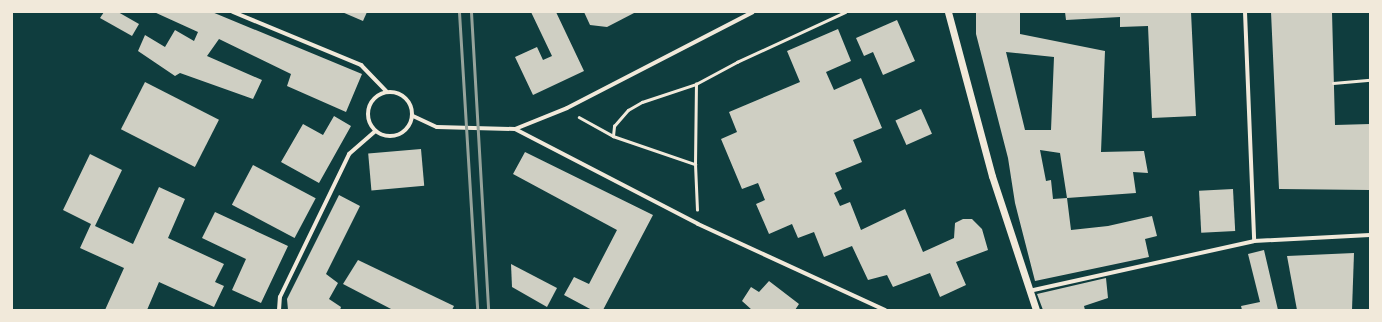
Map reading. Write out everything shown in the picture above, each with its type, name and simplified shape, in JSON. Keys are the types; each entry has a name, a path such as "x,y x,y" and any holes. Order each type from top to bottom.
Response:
{"street":[{"path":"233,12 361,65 387,92 402,95 409,102 413,116 408,128 396,136 387,137 375,131 370,125 368,110 376,97 387,92"},
{"path":"413,116 437,127 495,130 515,129 567,108 753,12"},
{"path":"948,12 992,176 1036,310"},
{"path":"1244,12 1254,241"},
{"path":"515,129 698,224 884,310"},
{"path":"279,310 280,297 349,154 375,131"},
{"path":"1029,291 1254,241 1370,235"}],"path":[{"path":"613,136 614,126 628,110 642,102 696,84 737,62 845,12"},
{"path":"1333,83 1370,80"},
{"path":"696,84 695,164 698,224"},
{"path":"567,108 613,136 695,164"}],"building":[{"path":"104,12 118,12 139,24 132,36 100,18"},
{"path":"154,12 212,12 362,74 346,112 287,86 291,74 219,39 207,56 262,80 253,99 180,73 175,76 138,51 145,35 165,47 175,30 194,41 198,32"},
{"path":"342,12 367,12 363,21"},
{"path":"531,12 556,12 584,71 533,95 515,57 537,47 543,60 552,56"},
{"path":"584,12 636,12 607,27 590,25"},
{"path":"976,12 1020,12 1020,34 1105,51 1101,152 1144,151 1148,173 1133,172 1136,193 1067,198 1071,230 1108,226 1152,216 1157,236 1145,239 1149,257 1035,281 1015,203 1008,158 976,34","holes":["1006,52 1054,57 1051,130 1025,130","1040,150 1060,153 1067,198 1053,199 1051,180 1046,181"]},
{"path":"1065,12 1191,12 1196,116 1152,118 1148,26 1120,27 1120,17 1066,20"},
{"path":"1271,12 1332,12 1335,125 1370,124 1370,190 1279,189"},
{"path":"897,20 915,61 883,75 873,52 864,56 856,38"},
{"path":"838,29 851,61 826,72 834,90 861,78 882,128 853,140 862,162 835,173 842,189 834,193 840,206 850,202 861,230 905,209 923,252 954,238 955,223 963,219 972,219 982,229 988,250 956,262 966,285 940,297 930,273 893,287 887,275 868,280 852,246 824,257 814,232 798,238 792,224 769,234 756,204 765,200 758,183 742,189 721,139 737,132 729,112 800,82 787,51"},
{"path":"145,82 219,120 195,167 121,129"},
{"path":"921,109 932,134 906,145 895,120"},
{"path":"334,116 351,126 319,183 281,162 303,124 323,135"},
{"path":"421,149 424,186 371,190 368,154"},
{"path":"525,152 653,215 603,310 592,310 564,295 574,277 589,284 617,230 513,174"},
{"path":"90,154 122,170 95,226 133,244 159,187 185,199 168,238 224,264 215,282 224,286 214,307 159,282 147,310 105,310 124,268 80,248 91,224 63,210"},
{"path":"253,165 316,198 295,238 232,205"},
{"path":"1233,189 1235,231 1201,233 1199,191"},
{"path":"339,195 360,206 326,274 338,283 329,299 341,307 340,310 288,310 287,299"},
{"path":"215,212 288,246 261,303 232,290 246,259 202,238"},
{"path":"1264,250 1278,310 1242,310 1241,306 1260,302 1248,254"},
{"path":"1354,253 1352,310 1297,310 1287,256"},
{"path":"358,260 454,306 452,310 393,310 343,284"},
{"path":"511,264 557,288 547,307 512,287"},
{"path":"1106,278 1108,298 1084,306 1085,310 1043,310 1037,294"},
{"path":"769,281 799,304 795,310 752,310 742,301 751,287 759,292"}],"railway":[{"path":"459,12 477,310"},
{"path":"471,12 488,310"}]}
